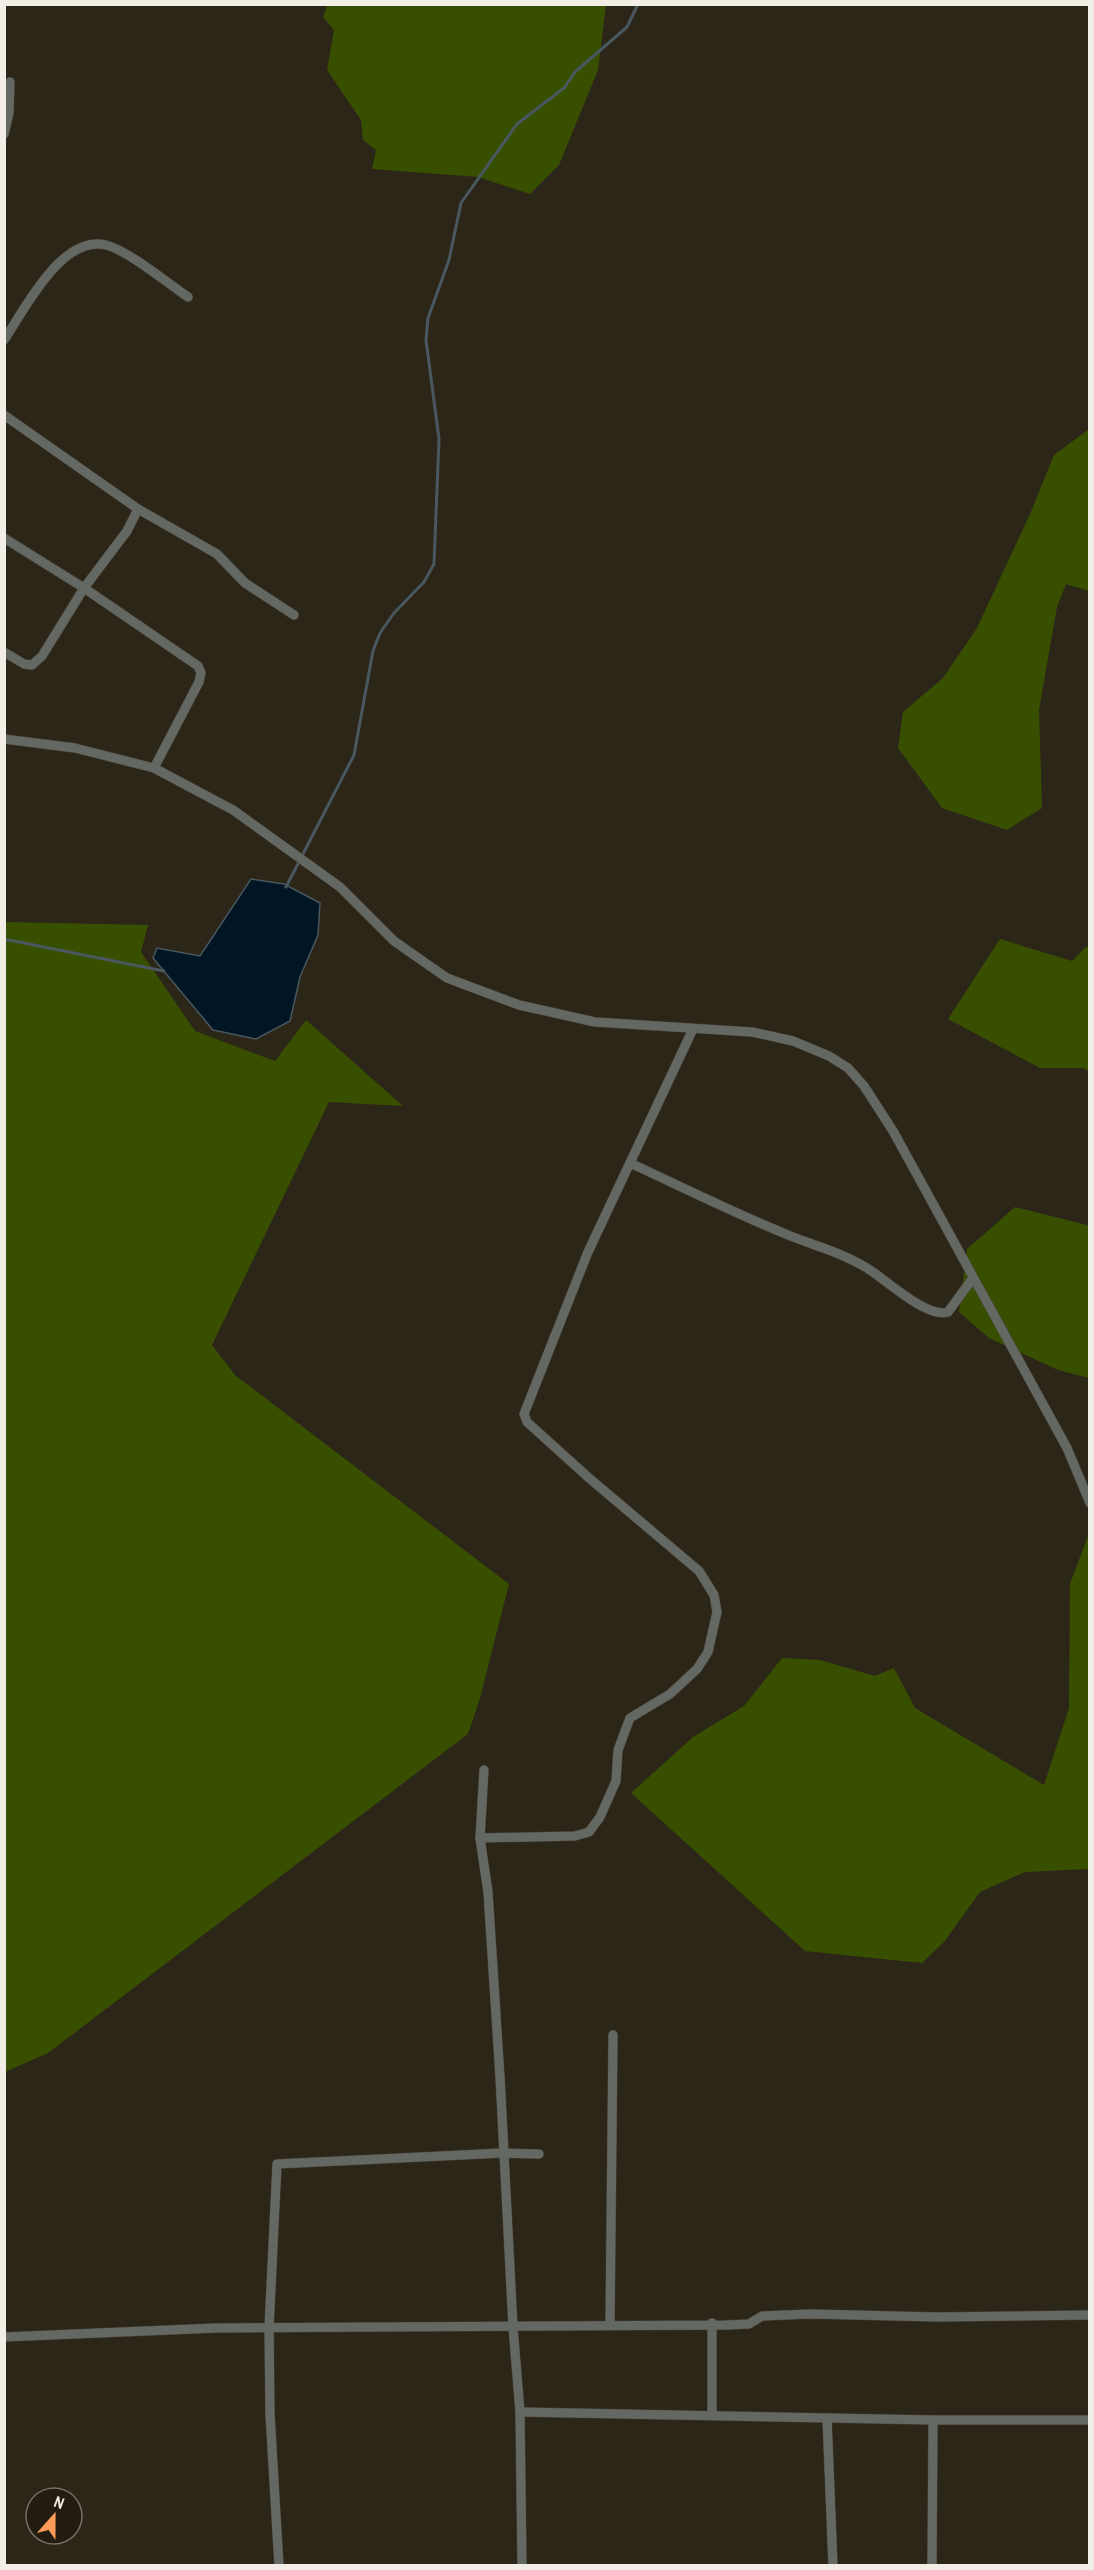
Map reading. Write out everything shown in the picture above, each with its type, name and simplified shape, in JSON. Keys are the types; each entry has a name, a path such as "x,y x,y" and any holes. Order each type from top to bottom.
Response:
{"street":[{"path":"4,134 9,113 10,82"},
{"path":"4,340 49,273 70,253 88,244 107,245 123,253 188,297"},
{"path":"4,415 138,509 217,554 245,583 294,615"},
{"path":"4,652 24,664 32,665 42,656 84,588 127,531 138,509"},
{"path":"4,538 84,588 198,666 201,673 199,682 154,768"},
{"path":"4,739 75,748 154,768 233,810 340,887 394,941 447,978 519,1005 584,1019 752,1032 793,1041 829,1056 848,1068 877,1104 974,1278 1067,1448 1089,1503"},
{"path":"480,1838 575,1836 589,1832 600,1817 616,1781 619,1772 618,1750 630,1718 670,1695 697,1669 708,1652 714,1631 717,1612 714,1595 699,1571 588,1478 527,1422 524,1414 588,1252 693,1029"},
{"path":"630,1163 780,1232 850,1259 870,1269 898,1291 937,1313 948,1312 974,1278"},
{"path":"484,1770 480,1838 488,1892 500,2077 519,2412 522,2565"},
{"path":"610,2325 613,2035"},
{"path":"279,2565 270,2414 269,2328 277,2164 503,2153 539,2154"},
{"path":"4,2337 216,2328 749,2324 762,2316 810,2314 938,2317 1089,2315"},
{"path":"712,2323 712,2414"},
{"path":"519,2412 933,2420 1089,2420"},
{"path":"827,2418 832,2565"},
{"path":"932,2565 933,2420"}],"green space":[{"path":"328,4 606,5 598,70 559,165 530,194 478,177 372,169 376,150 363,140 361,120 327,70 334,30 323,17"},
{"path":"1089,429 1089,591 1066,584 1057,607 1039,710 1042,808 1007,830 942,808 898,748 903,712 943,678 977,628 1030,514 1054,455"},
{"path":"5,922 148,925 141,952 195,1031 275,1061 306,1020 403,1106 329,1102 212,1345 235,1375 509,1584 480,1698 468,1734 48,2053 5,2072"},
{"path":"1000,939 1072,961 1086,947 1089,948 1089,1071 1083,1068 1040,1068 948,1019"},
{"path":"1015,1207 1087,1225 1089,1228 1089,1378 1058,1370 989,1338 959,1312 967,1249"},
{"path":"1089,1533 1089,1869 1025,1872 980,1892 944,1942 922,1963 805,1951 631,1793 693,1737 744,1706 782,1658 820,1660 875,1676 894,1668 915,1708 1044,1785 1069,1708 1070,1584"}],"water":[{"path":"251,879 284,884 320,903 318,935 300,977 290,1021 256,1039 213,1030 153,958 157,948 200,956"}],"waterway":[{"path":"286,887 354,755 373,651 380,633 394,613 424,582 434,564 439,439 426,340 428,318 449,260 461,203 517,124 564,88 575,72 627,27 638,4"},
{"path":"4,939 164,971"}]}
